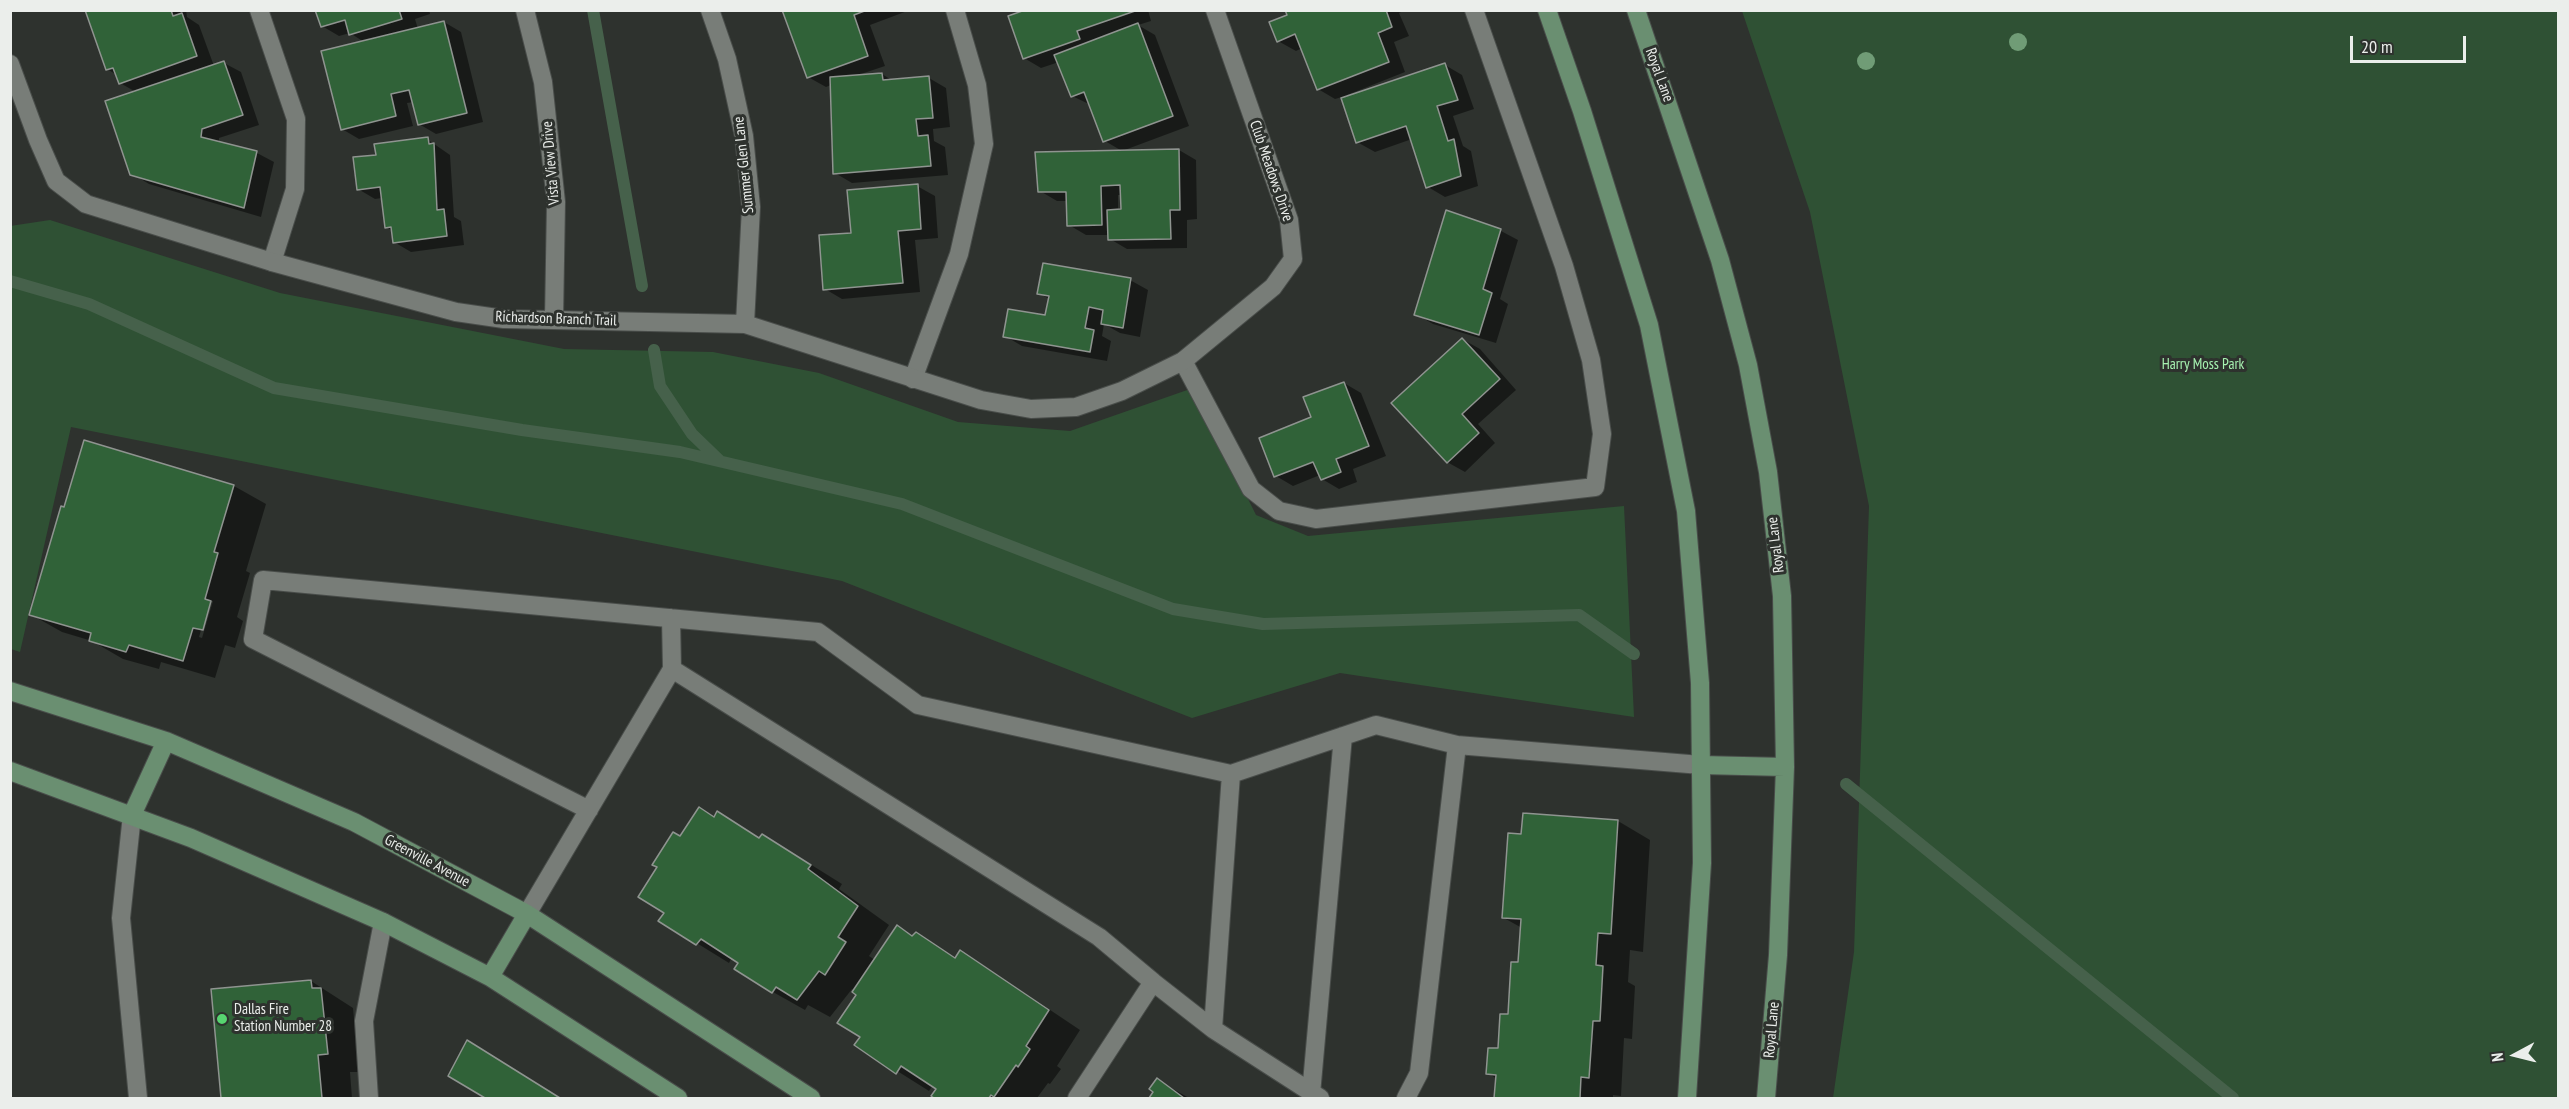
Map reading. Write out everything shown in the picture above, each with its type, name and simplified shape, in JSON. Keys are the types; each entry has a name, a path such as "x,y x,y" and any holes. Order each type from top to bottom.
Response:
{"main road":[{"path":"1547,10 1582,111 1649,325 1686,511 1700,683 1702,863 1687,1098"},
{"name":"Royal Lane","path":"1636,10 1720,260 1748,365 1768,472 1782,596 1785,767 1778,955 1766,1098"},
{"name":"Greenville Avenue","path":"10,691 166,741 354,822 527,914 811,1098"},
{"path":"132,815 166,741"},
{"path":"1701,765 1785,767"},
{"path":"10,771 190,838 383,922 490,977 678,1098"},
{"path":"490,977 527,914"}],"street":[{"path":"259,10 296,119 295,189 272,262"},
{"name":"Vista View Drive","path":"525,10 543,82 556,202 554,319"},
{"name":"Summer Glen Lane","path":"710,10 727,59 744,136 751,207 745,324"},
{"path":"913,380 959,254 984,144 977,85 955,10"},
{"name":"Club Meadows Drive","path":"1183,361 1273,287 1293,259 1289,220 1215,10"},
{"path":"1183,361 1251,489 1279,511 1316,519 1595,487 1602,434 1591,360 1564,266 1474,10"},
{"name":"Richardson Branch Trail","path":"10,64 56,181 86,204 272,262 456,312 504,319 745,324 913,380 981,400 1031,409 1076,407 1122,391 1183,361"},
{"path":"589,810 253,639 263,580 818,632 918,705 1231,774 1376,724 1456,745 1701,765"},
{"path":"527,914 672,669 671,618"},
{"path":"672,669 1099,937 1214,1029 1316,1096 1343,736"},
{"path":"1406,1098 1419,1073 1456,745"},
{"path":"1214,1029 1231,774"},
{"path":"132,815 121,918 138,1098"},
{"path":"369,1098 364,1021 383,922"},
{"path":"1077,1098 1153,982"}],"green space":[{"name":"Harry Moss Park","path":"1742,11 2558,11 2558,1098 1833,1098 1854,952 1869,506 1810,212"},
{"path":"50,220 280,293 564,349 713,352 819,373 958,422 1070,431 1193,388 1256,515 1308,536 1624,506 1634,717 1340,673 1192,718 842,581 71,427 20,652 11,649 10,226"}],"building":[{"path":"85,10 171,10 173,16 182,13 197,56 119,84 113,68 106,70"},
{"path":"315,10 399,10 402,19 349,35 345,20 321,27"},
{"path":"782,10 867,10 854,15 868,56 807,78"},
{"path":"1025,10 1135,11 1077,31 1080,39 1023,59 1008,16"},
{"path":"1285,10 1386,10 1392,27 1378,33 1389,62 1317,90 1295,34 1277,42 1269,22 1287,15"},
{"path":"444,21 467,113 418,125 409,90 391,94 396,116 341,130 321,51"},
{"path":"1138,23 1173,116 1103,142 1084,92 1071,97 1054,55"},
{"path":"224,61 243,115 202,129 201,137 257,151 244,208 130,175 105,101"},
{"path":"1445,63 1458,100 1437,106 1448,141 1454,139 1461,176 1426,188 1406,126 1356,143 1341,98"},
{"path":"882,73 883,80 929,76 933,118 916,119 918,136 928,135 931,166 833,174 830,77"},
{"path":"428,137 429,144 434,143 437,210 444,209 447,236 393,243 391,227 385,228 380,187 357,190 353,157 376,155 374,144"},
{"path":"1179,149 1180,210 1170,210 1171,239 1108,240 1107,210 1121,209 1120,185 1101,186 1102,225 1067,226 1066,192 1038,192 1035,152"},
{"path":"918,184 921,229 898,231 903,283 823,290 819,235 851,233 847,190"},
{"path":"1446,210 1501,229 1483,289 1492,293 1479,335 1414,315"},
{"path":"1043,263 1131,278 1123,328 1101,324 1103,310 1089,307 1085,328 1094,330 1090,352 1003,337 1008,309 1045,315 1049,296 1037,294"},
{"path":"1462,338 1500,379 1462,414 1479,433 1447,463 1391,403"},
{"path":"1344,382 1369,446 1336,459 1341,472 1321,480 1313,462 1274,477 1259,438 1311,417 1303,397"},
{"path":"84,440 234,485 214,552 218,553 205,599 211,601 203,630 193,628 183,661 129,645 126,652 89,641 91,633 29,615 61,506 64,507"},
{"path":"699,807 714,817 717,811 759,838 762,834 811,865 808,869 858,906 838,937 846,942 825,975 819,971 797,1000 776,987 772,993 734,969 738,963 701,939 696,945 658,921 664,913 638,897 657,867 652,865 673,832 680,836"},
{"path":"1523,813 1618,820 1611,934 1598,933 1596,965 1603,966 1600,1021 1593,1021 1589,1078 1581,1077 1580,1098 1494,1098 1496,1075 1486,1074 1488,1048 1498,1048 1500,1014 1508,1014 1511,962 1518,962 1521,919 1502,918 1508,833 1521,834"},
{"path":"897,925 912,936 916,932 955,958 960,950 1049,1010 1026,1046 1030,1049 994,1097 991,1095 989,1098 934,1098 931,1096 936,1089 901,1066 896,1074 854,1045 860,1037 837,1023 856,995 852,992"},
{"path":"311,980 312,988 321,988 328,1054 318,1055 322,1098 221,1098 211,989"},
{"path":"467,1040 560,1098 485,1098 448,1076"},
{"path":"1157,1078 1184,1098 1149,1098 1153,1092 1149,1089"}],"waterway":[{"path":"593,10 642,286"},
{"path":"10,281 89,304 274,388 522,430 680,452 902,504 1173,609 1263,624 1579,615 1634,654"},
{"path":"654,350 660,386 692,434 720,461"},
{"path":"1846,784 2233,1098"}],"place":[{"name":"Dallas Fire Station Number 28","path":"222,1019"}]}
